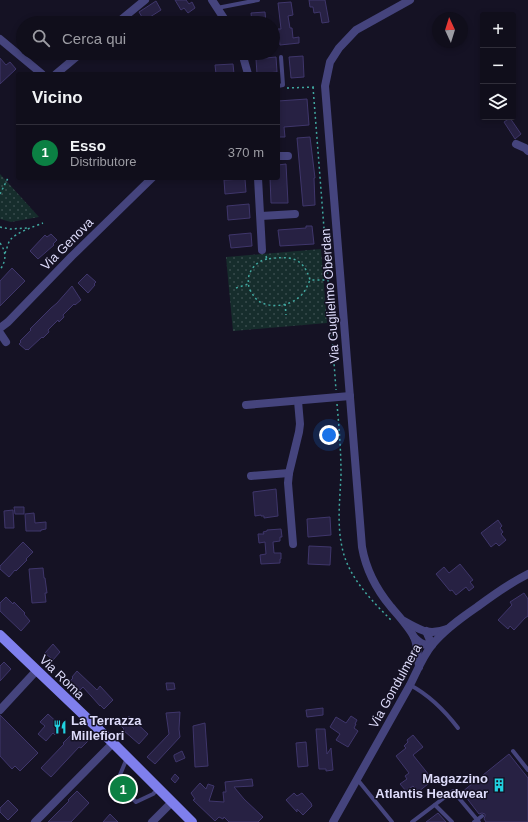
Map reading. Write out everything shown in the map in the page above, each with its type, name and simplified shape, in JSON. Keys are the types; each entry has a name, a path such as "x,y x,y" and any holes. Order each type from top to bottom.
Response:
{"main road":[{"name":"Via Roma","path":"0,635 192,822"}],"street":[{"path":"126,16 145,0"},
{"path":"212,0 222,16"},
{"name":"Via Guglielmo Oberdan","path":"410,0 356,30 339,48 330,62 325,86 364,560 368,572 398,621 414,637 419,667"},
{"path":"0,39 16,52"},
{"path":"25,60 40,72"},
{"path":"58,72 73,60"},
{"path":"244,60 247,72"},
{"path":"516,144 528,151"},
{"path":"280,156 288,156"},
{"name":"Via Genova","path":"0,328 8,322 72,256 150,180"},
{"path":"258,180 262,250"},
{"path":"261,216 295,214"},
{"path":"0,334 6,342"},
{"path":"246,406 350,396"},
{"path":"293,544 288,473 299,432 300,424 298,401"},
{"path":"251,476 288,473"},
{"name":"Via Gondulmera","path":"333,822 432,645 449,628 504,588 528,574"},
{"name":"Via Guglielmo Oberdan","path":"398,621 426,632"},
{"path":"414,637 420,643 428,646 432,645 426,632 435,632 449,628"},
{"path":"0,710 37,670"},
{"path":"35,822 113,744"},
{"path":"152,822 172,802"}],"lane":[{"path":"217,8 258,0"},
{"path":"280,86 284,85 281,57"},
{"path":"410,685 420,690 447,713 458,728 444,715 440,708"},
{"path":"513,751 528,770"},
{"path":"127,758 117,782 136,802 153,794 159,789"},
{"path":"357,779 392,822"},
{"path":"412,822 453,790 477,821 482,816"},
{"path":"435,804 452,822"}],"path":[{"path":"286,88 325,86"},
{"path":"313,87 341,449 339,530 344,556 348,567 361,588 398,621"},
{"path":"0,194 8,178"},
{"path":"0,270 3,265 5,253 10,241 16,235 28,228 43,223"},
{"path":"0,227 10,229 28,228"},
{"path":"0,244 5,253"},
{"path":"262,250 266,254 267,259"},
{"path":"290,257 298,261 307,269 310,280 303,294 292,302 268,305 259,301 253,296 248,284 251,270 262,260 267,259 290,257"},
{"path":"310,280 328,280"},
{"path":"236,288 248,284"},
{"path":"285,304 286,315"}],"green space":[{"path":"0,174 39,217 11,222 0,219"},
{"path":"321,249 327,323 233,331 226,257"}],"building":[{"path":"175,0 186,0 189,4 192,2 195,8 188,13 184,8 181,10"},
{"path":"309,0 325,0 329,22 322,23 320,12 314,13 313,7 310,7"},
{"path":"156,1 161,10 152,16 141,16 139,12"},
{"path":"291,2 293,15 288,16 290,28 292,28 293,38 299,37 299,43 280,45 281,29 278,3"},
{"path":"265,12 265,16 251,16 251,13"},
{"path":"303,56 304,77 291,78 289,57"},
{"path":"0,58 6,65 10,62 16,69 0,84"},
{"path":"256,60 276,60 277,72 257,72"},
{"path":"233,64 234,72 216,72 215,65"},
{"path":"307,99 309,125 284,127 285,137 280,137 280,101"},
{"path":"511,120 521,134 515,139 504,122"},
{"path":"310,137 315,178 315,205 303,206 297,138"},
{"path":"286,164 288,203 271,203 270,180 280,180 280,165"},
{"path":"224,180 245,180 246,192 225,194"},
{"path":"249,204 250,218 228,220 227,206"},
{"path":"306,226 312,226 314,244 280,246 278,230 306,228"},
{"path":"251,233 252,246 231,248 229,235"},
{"path":"51,234 57,240 53,244 54,245 38,259 30,251 45,235 47,237"},
{"path":"12,268 25,281 0,306 0,281"},
{"path":"87,274 96,282 88,293 78,283"},
{"path":"72,286 81,300 75,305 74,304 63,315 64,317 59,322 58,320 48,330 49,332 43,338 42,337 28,350 26,350 19,344 21,342 20,341"},
{"path":"276,489 278,516 264,518 264,516 261,515 255,516 253,492"},
{"path":"14,507 24,507 24,514 15,514"},
{"path":"13,510 14,528 5,528 4,511"},
{"path":"34,513 35,523 46,522 46,529 41,531 26,531 25,514"},
{"path":"330,517 331,535 308,537 307,519"},
{"path":"498,520 502,526 500,528 503,532 501,534 506,540 499,546 496,543 491,547 481,533"},
{"path":"281,529 282,537 280,537 280,541 273,542 274,553 281,553 280,563 261,564 260,555 266,554 265,542 259,543 258,534 264,534 263,532 267,530"},
{"path":"23,542 33,552 26,559 27,560 9,577 0,569 0,566"},
{"path":"309,546 331,547 330,565 308,564"},
{"path":"460,564 473,580 470,582 474,587 469,591 466,587 456,595 452,590 450,591 436,574 444,567 449,573"},
{"path":"43,568 47,593 45,593 46,602 32,603 29,569"},
{"path":"524,593 528,599 528,616 514,630 510,626 508,629 498,620 512,605 510,602"},
{"path":"6,597 13,604 14,602 25,613 24,614 30,621 21,631 0,611 0,603"},
{"path":"53,644 60,652 53,660 45,653"},
{"path":"4,662 11,669 0,681 0,666"},
{"path":"77,671 97,690 100,686 113,700 104,709 83,687 79,691 69,682"},
{"path":"166,683 174,683 175,689 167,690"},
{"path":"323,708 323,715 307,717 306,710"},
{"path":"180,712 180,737 155,764 147,757 169,734 166,713"},
{"path":"48,714 62,727 55,735 53,733 46,741 38,734 45,726 40,722"},
{"path":"0,715 38,753 20,771 15,766 12,769 0,756"},
{"path":"129,716 148,734 139,744 123,730 124,729 120,725"},
{"path":"351,716 357,720 354,728 358,731 348,747 336,740 340,734 330,727 336,717 346,723"},
{"path":"205,723 208,766 195,767 193,726"},
{"path":"316,729 325,729 327,754 331,748 333,770 326,771 326,769 319,769"},
{"path":"79,730 89,740 81,748 79,747 51,777 41,768 71,735 73,736"},
{"path":"413,735 423,747 413,755 433,780 418,792 413,786 406,791 400,784 407,779 405,776 409,773 396,756 406,748 404,746 408,742 407,740"},
{"path":"306,742 308,766 298,767 296,743"},
{"path":"182,751 185,758 176,762 174,755"},
{"name":"Magazzino Atlantis Headwear","path":"509,754 528,778 528,822 486,822 484,819 485,814 479,814 462,792"},
{"path":"175,774 179,778 175,783 171,779"},
{"path":"252,779 253,786 234,787 263,817 258,822 229,822 224,817 223,819 219,817 215,821 193,800 195,799 191,793 200,783 206,789 208,784 214,786 209,801 224,802 223,792 226,792 225,782"},
{"path":"118,788 124,794 115,802 109,795"},
{"path":"77,791 89,803 71,822 48,822 69,801 68,800"},
{"path":"294,793 297,796 302,793 311,803 312,806 303,815 297,809 297,812 286,800"},
{"path":"8,800 18,810 8,820 0,812 0,808"},
{"path":"438,813 446,822 426,822"},
{"path":"110,814 118,822 103,822"}],"place":[{"name":"La Terrazza Millefiori","path":"60,727"},
{"name":"Magazzino Atlantis Headwear","path":"499,785"},
{"name":"Esso","path":"123,789"}]}
